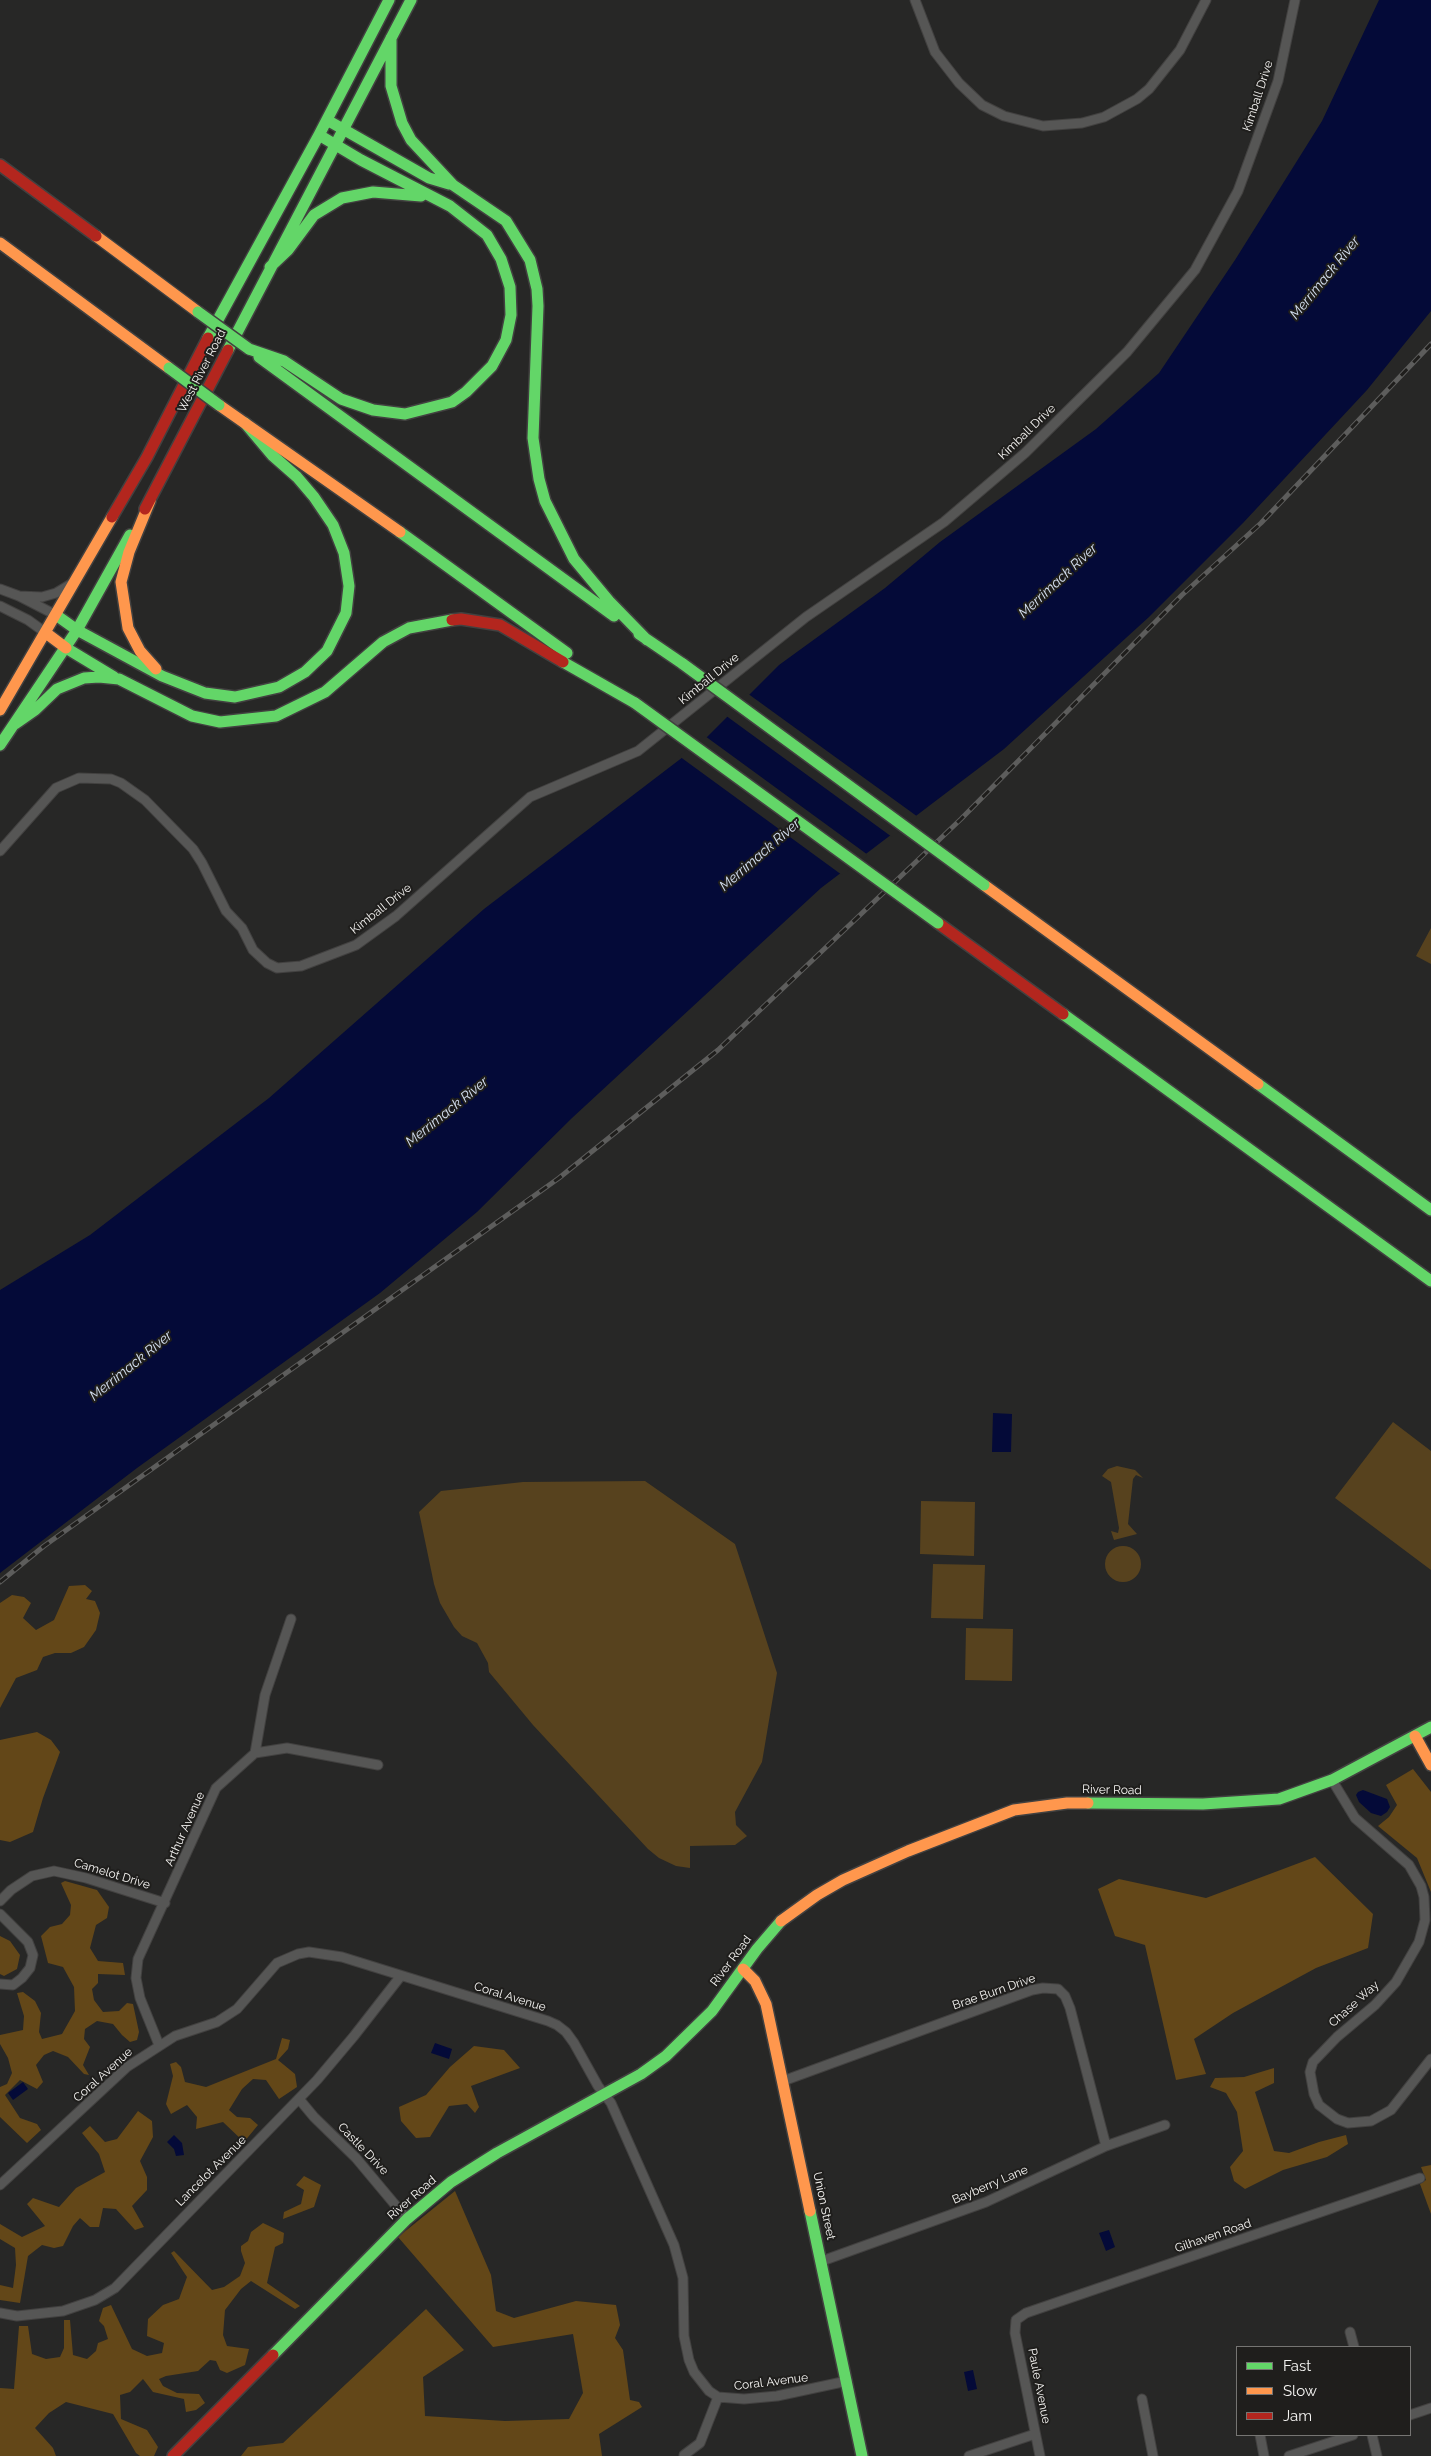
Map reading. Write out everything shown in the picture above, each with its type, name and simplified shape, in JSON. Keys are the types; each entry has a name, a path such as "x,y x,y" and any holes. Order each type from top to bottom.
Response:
{"main road":[{"name":"West River Road","path":"0,710 147,457 240,277 319,135 389,0"},
{"name":"West River Road","path":"0,745 66,648 150,502 411,0"},
{"path":"391,38 391,86 402,123 422,154 453,185 506,220 530,260 537,289 538,306 533,438 543,494 553,519 574,559 647,640"},
{"path":"327,120 430,178 453,185"},
{"path":"249,349 284,361 341,399 373,410 405,414 419,412 452,402 466,392 492,366 506,340 511,315 510,287 501,259 486,235 461,212 319,135"},
{"path":"0,165 334,414 683,664 1431,1210"},
{"path":"270,268 288,250 314,215 342,198 358,194 381,192 409,193 437,200"},
{"path":"0,243 219,405 345,492 1431,1281"},
{"path":"56,615 77,630 162,676 189,687 219,695 235,697 264,692 293,680 317,663 335,639 346,613 349,586 346,562 333,525 308,490 272,455 245,423"},
{"path":"150,502 124,566 121,582 122,599 133,638 148,662 162,676"},
{"path":"46,633 66,648 119,679 192,716 220,722 243,722 276,716 325,692 383,642 409,628 461,619 500,625 635,703"},
{"path":"15,724 35,710 47,696 70,683 99,677 119,679"},
{"name":"River Road","path":"173,2456 407,2219 433,2196 469,2170 641,2074 679,2045 712,2011 779,1923 817,1895 843,1880 908,1851 1005,1813 1042,1805 1067,1803 1202,1804 1261,1801 1298,1793 1332,1780 1431,1727"},
{"path":"1415,1736 1431,1765"},
{"name":"Union Street","path":"743,1969 755,1981 766,2004 862,2456"}],"street":[{"path":"915,0 935,52 958,84 982,105 1004,116 1043,126 1076,124 1104,117 1137,100 1149,89 1180,50 1206,0"},
{"name":"Kimball Drive","path":"0,850 56,788 79,778 111,779 121,783 145,800 187,843 202,862 226,911 242,928 253,950 267,963 277,968 301,966 356,945 396,916 530,797 638,751 806,617 944,522 1025,453 1127,352 1195,270 1238,190 1278,80 1295,0"},
{"path":"20,596 35,598 56,593 71,583 79,574"},
{"path":"0,589 20,596 56,615"},
{"path":"0,606 28,620 46,633"},
{"path":"291,1619 265,1695 255,1752 287,1748 378,1765"},
{"name":"Arthur Avenue","path":"159,2045 140,1998 136,1978 138,1959 216,1788 255,1752"},
{"name":"Chase Way","path":"1332,1780 1355,1818 1401,1857 1416,1875 1424,1897 1425,1920 1419,1942 1396,1982 1375,2006 1337,2037 1313,2062 1310,2072 1314,2094 1319,2105 1337,2119 1348,2123 1371,2121 1391,2110 1430,2060"},
{"name":"Camelot Drive","path":"0,1901 11,1890 32,1876 54,1871 86,1878 165,1903"},
{"path":"0,1914 28,1942 32,1955 30,1968 22,1978 13,1984 0,1984"},
{"name":"Coral Avenue","path":"0,2186 127,2067 175,2036 217,2022 237,2009 248,1999 276,1963 298,1954 320,1952 342,1957 400,1977 557,2025 574,2043 603,2094 611,2103 678,2259 683,2278 684,2336 689,2360 702,2384 718,2397 744,2399 777,2396 847,2381"},
{"name":"Lancelot Avenue","path":"0,2313 17,2316 63,2311 96,2300 110,2291 132,2272 188,2211 299,2099 354,2036 400,1977"},
{"name":"Brae Burn Drive","path":"783,2081 1032,1990 1043,1988 1058,1989 1065,1996 1070,2008 1106,2146"},
{"name":"Castle Drive","path":"299,2099 314,2117 356,2158 407,2219"},
{"name":"Bayberry Lane","path":"822,2261 986,2202 1106,2146 1165,2125"},
{"name":"Gilhaven Road","path":"1016,2320 1026,2314 1420,2178"},
{"name":"Paule Avenue","path":"1016,2320 1015,2332 1040,2456"},
{"path":"1350,2332 1354,2346"},
{"path":"684,2454 700,2442 718,2397"},
{"path":"1142,2399 1153,2456"},
{"path":"1411,2415 1431,2408"},
{"path":"969,2456 1035,2434"},
{"path":"1260,2436 1264,2456"},
{"path":"1289,2456 1350,2436"},
{"path":"1372,2436 1377,2456"}],"shaded area":[{"path":"1431,928 1431,964 1416,956"},
{"path":"1393,1422 1431,1451 1431,1570 1335,1498"},
{"path":"1117,1466 1135,1470 1143,1478 1136,1475 1133,1479 1128,1524 1137,1534 1114,1540 1111,1531 1118,1533 1119,1528 1111,1482 1102,1476 1108,1469"},
{"path":"645,1481 735,1544 777,1673 762,1762 735,1812 736,1825 747,1836 735,1845 690,1846 690,1868 676,1866 659,1858 648,1849 533,1725 489,1672 488,1663 477,1643 462,1636 454,1627 440,1603 434,1584 419,1512 441,1491 523,1482"},
{"path":"921,1501 975,1502 974,1556 920,1554"},
{"path":"1123,1546 1130,1547 1136,1551 1140,1557 1140,1571 1136,1577 1130,1581 1123,1582 1116,1581 1110,1577 1106,1571 1105,1564 1106,1557 1110,1551 1116,1547"},
{"path":"933,1564 985,1565 983,1619 931,1618"},
{"path":"85,1585 92,1591 86,1599 95,1601 100,1613 96,1630 84,1647 71,1653 55,1653 43,1657 37,1670 16,1678 0,1708 0,1603 12,1595 24,1597 31,1603 23,1618 36,1630 54,1620 69,1586"},
{"path":"966,1628 1013,1629 1012,1681 965,1680"},
{"path":"37,1732 51,1740 60,1752 33,1832 10,1842 0,1840 0,1740"},
{"path":"1413,1769 1431,1792 1431,1892 1417,1858 1378,1826 1389,1817 1397,1805 1386,1785"},
{"path":"1315,1857 1373,1914 1368,1948 1316,1968 1233,2013 1194,2039 1206,2074 1176,2080 1145,1945 1115,1936 1098,1889 1119,1879 1206,1898"},
{"path":"65,1881 97,1890 109,1907 107,1918 96,1925 90,1948 98,1961 123,1963 125,1975 98,1974 98,1983 92,1989 94,2000 103,2012 119,2011 127,2003 133,2004 139,2032 137,2040 130,2042 113,2024 97,2021 85,2029 84,2039 90,2047 83,2065 89,2075 84,2074 68,2057 53,2051 44,2055 36,2065 43,2082 37,2089 20,2080 5,2095 20,2118 37,2124 41,2130 27,2143 0,2117 0,2087 7,2084 12,2073 8,2058 0,2044 0,2035 23,2030 24,2016 17,1993 23,1992 35,2001 41,2013 39,2032 42,2039 62,2034 75,2011 74,1987 63,1967 48,1963 41,1936 50,1927 62,1924 70,1915 71,1905 61,1883"},
{"path":"0,1936 10,1941 20,1955 17,1969 4,1976 0,1974"},
{"path":"282,2038 290,2040 288,2049 278,2060 295,2074 297,2087 279,2099 266,2080 253,2079 242,2089 229,2110 237,2117 250,2118 258,2125 244,2142 223,2122 196,2129 197,2117 187,2105 171,2114 166,2104 173,2076 170,2064 176,2062 181,2067 185,2082 206,2087 276,2059"},
{"path":"474,2046 504,2050 520,2068 471,2086 479,2107 475,2113 467,2104 449,2106 430,2137 416,2138 401,2121 399,2107 426,2095 450,2067"},
{"path":"1274,2068 1274,2083 1255,2092 1274,2151 1289,2153 1346,2135 1348,2144 1327,2157 1283,2170 1245,2189 1234,2181 1230,2167 1243,2151 1237,2112 1226,2093 1210,2087 1215,2078 1244,2077"},
{"path":"138,2111 152,2121 153,2137 140,2161 147,2177 147,2190 132,2206 144,2227 135,2230 116,2209 103,2208 99,2227 90,2227 80,2218 73,2226 63,2246 54,2248 42,2245 28,2256 20,2303 0,2300 0,2285 13,2288 16,2265 15,2248 0,2239 0,2224 22,2237 45,2226 27,2204 33,2198 59,2207 76,2188 105,2172 99,2154 82,2133 90,2126 105,2142 117,2139"},
{"path":"1431,2165 1431,2214 1420,2184 1426,2180 1421,2167"},
{"path":"304,2176 321,2185 314,2207 283,2219 284,2212 301,2204 304,2190 296,2185"},
{"path":"455,2191 491,2275 496,2311 514,2318 576,2301 616,2305 620,2325 615,2338 623,2350 630,2400 639,2402 642,2407 599,2434 602,2456 241,2456 248,2447 283,2443 426,2309 464,2350 423,2377 425,2416 505,2421 569,2419 583,2393 573,2334 493,2347 398,2237"},
{"path":"263,2223 284,2233 283,2243 275,2247 267,2283 300,2306 295,2309 251,2281 241,2289 225,2310 223,2335 227,2346 249,2349 245,2365 227,2373 220,2370 216,2361 210,2360 198,2371 166,2376 159,2379 163,2386 177,2393 199,2394 205,2403 196,2410 186,2412 184,2399 153,2392 143,2379 130,2392 120,2395 121,2419 147,2430 158,2447 154,2456 140,2456 136,2453 113,2414 66,2402 49,2413 35,2428 53,2448 56,2456 0,2456 0,2388 14,2389 19,2326 28,2326 32,2354 46,2359 60,2357 64,2348 64,2320 70,2320 73,2355 87,2359 96,2351 98,2343 108,2339 104,2326 99,2321 103,2308 111,2305 132,2349 147,2356 162,2353 164,2343 147,2336 148,2319 163,2305 179,2299 187,2277 171,2253 174,2251 212,2290 224,2287 240,2276 245,2263 241,2246 248,2241 251,2232"}],"water":[{"name":"Merrimack River","path":"1379,0 1431,0 1431,311 1367,390 1243,523 1149,617 1004,749 821,888 572,1118 477,1212 380,1293 137,1468 0,1573 0,1290 90,1235 269,1098 484,909 700,744 779,665 885,588 940,542 1096,429 1159,373 1235,260 1322,121"},
{"path":"993,1413 1012,1414 1011,1452 992,1452"},
{"path":"1363,1790 1387,1799 1390,1807 1387,1812 1381,1816 1371,1813 1359,1802 1356,1795"},
{"path":"435,2043 452,2049 449,2059 431,2053"},
{"path":"23,2082 28,2089 13,2100 8,2093"},
{"path":"174,2135 182,2143 184,2155 176,2156 174,2149 167,2142"},
{"path":"1109,2230 1115,2247 1106,2251 1099,2233"},
{"path":"973,2370 977,2389 968,2391 964,2372"}],"pier":[{"path":"747,693 918,817 892,837 725,715"},
{"path":"705,736 868,855 842,875 679,756"}],"railway":[{"path":"0,1582 44,1546 559,1178 718,1050 961,819 1182,595 1261,523 1431,344"}],"traffic: fast":[{"path":"208,338 319,135 389,0"},
{"path":"228,350 411,0"},
{"path":"391,38 391,86 402,123 411,140 453,185 506,221 530,260 537,289 538,306 533,438 539,479 545,501 574,559 609,601 647,640"},
{"path":"327,120 429,178 449,184"},
{"path":"249,349 284,361 341,399 373,410 405,414 452,402 466,392 492,366 506,340 511,315 510,287 501,259 487,235 450,206 361,160 319,135"},
{"path":"270,267 288,250 314,215 342,198 373,192 421,196"},
{"path":"198,312 249,349"},
{"path":"259,357 614,616"},
{"path":"169,368 219,405"},
{"path":"77,630 162,676 205,693 235,697 279,687 305,672 327,651 346,613 349,586 344,553 333,525 314,497 297,477 272,455 245,423"},
{"path":"400,532 567,653"},
{"path":"0,745 77,630 130,535"},
{"path":"56,615 77,630"},
{"path":"15,724 35,710 57,689 84,678 99,677 119,679 192,716 220,722 276,716 325,692 383,642 409,628 452,620"},
{"path":"639,634 683,664"},
{"path":"66,648 114,677"},
{"path":"563,662 635,703"},
{"path":"683,664 984,885"},
{"path":"635,703 938,923"},
{"path":"1063,1014 1431,1281"},
{"path":"1258,1084 1431,1210"},
{"path":"1088,1803 1203,1804 1279,1799 1332,1780 1431,1727"},
{"path":"273,2355 407,2219 451,2182 497,2153 641,2074 666,2056 712,2011 757,1949 781,1921"},
{"path":"810,2211 862,2456"}],"traffic: slow":[{"path":"96,236 198,312"},
{"path":"0,243 169,368"},
{"path":"219,405 400,532"},
{"path":"150,501 129,552 121,582 128,628 140,651 156,669"},
{"path":"0,710 112,517"},
{"path":"46,633 66,648"},
{"path":"984,885 1258,1084"},
{"path":"1415,1736 1431,1765"},
{"path":"781,1921 817,1895 843,1880 908,1851 1014,1810 1067,1803 1088,1803"},
{"path":"743,1969 755,1981 766,2004 810,2211"}],"traffic: jam":[{"path":"0,165 96,236"},
{"path":"112,517 147,457 208,338"},
{"path":"145,509 228,350"},
{"path":"452,620 461,619 500,625 563,662"},
{"path":"938,923 1063,1014"},
{"path":"173,2456 273,2355"}]}
